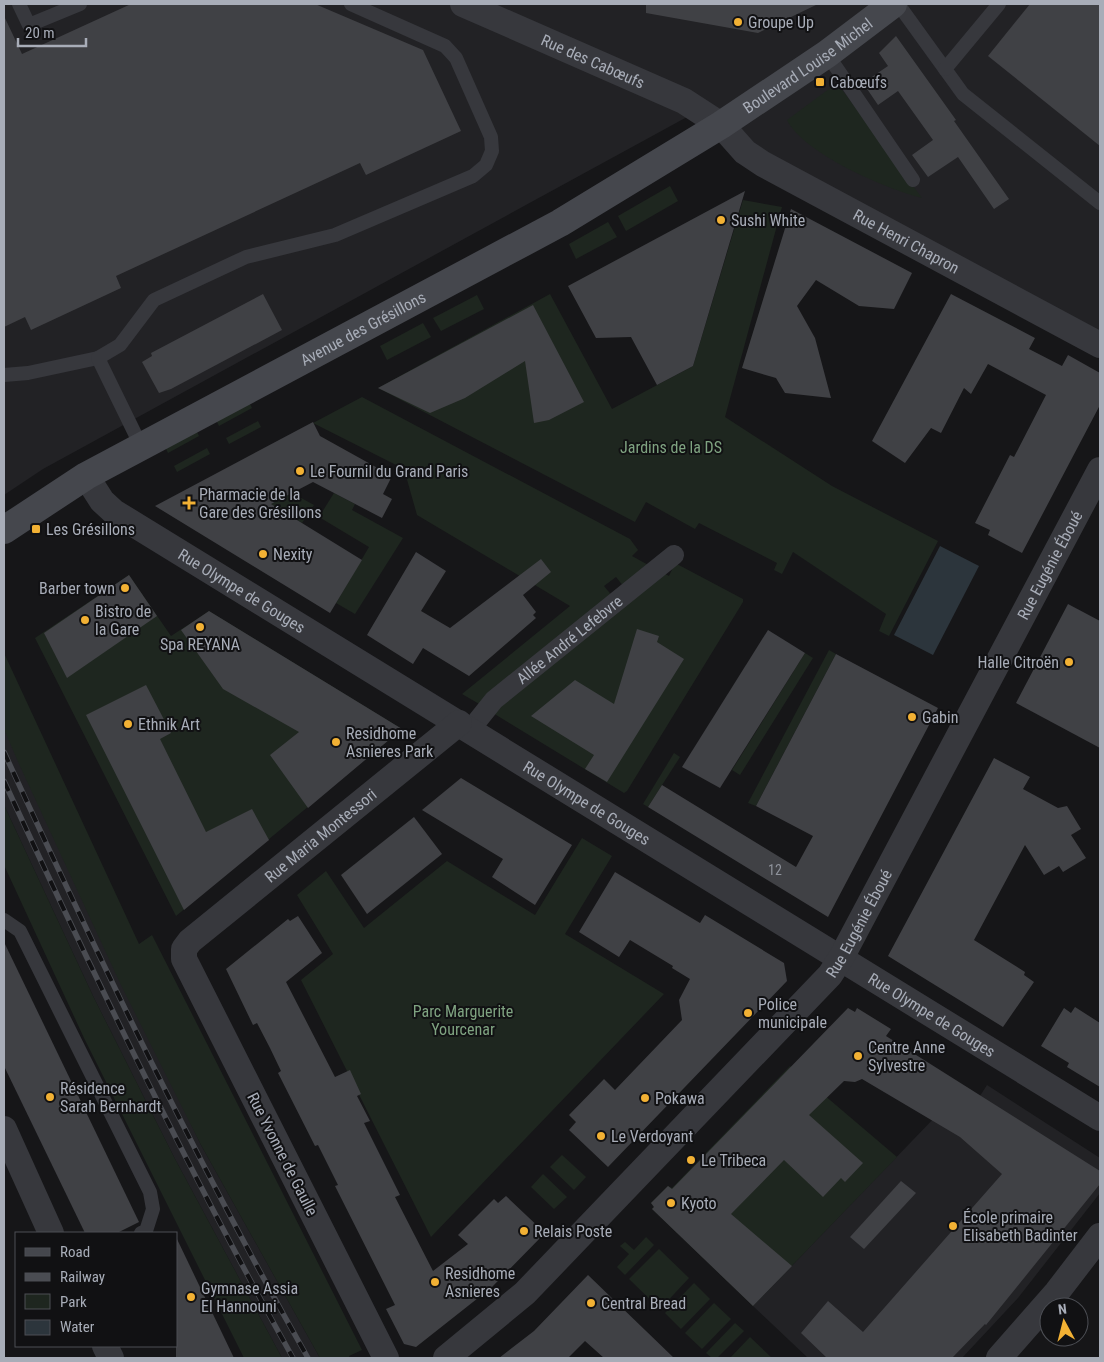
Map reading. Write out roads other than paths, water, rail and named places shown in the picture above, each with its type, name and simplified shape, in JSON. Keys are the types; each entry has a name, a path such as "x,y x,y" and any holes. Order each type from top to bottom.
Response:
{"main road":[{"name":"Boulevard Louise Michel","path":"722,125 827,54 893,4"},
{"name":"Avenue des Grésillons","path":"4,530 86,476 560,223 722,125"}],"street":[{"name":"Rue des Cabœufs","path":"463,4 684,101 722,125"},
{"name":"Rue Henri Chapron","path":"722,125 745,152 1100,345"},
{"name":"Rue Eugénie Éboué","path":"446,1358 525,1293 818,988 841,958 1100,470"},
{"name":"Rue Olympe de Gouges","path":"86,476 102,501 114,512 1100,1118"},
{"name":"Allée André Lefebvre","path":"465,726 494,700 674,555"},
{"name":"Rue Maria Montessori","path":"184,949 190,940 465,726"},
{"name":"Rue Yvonne de Gaulle","path":"184,949 184,959 386,1358"},
{"path":"4,1129 51,1232"},
{"path":"998,1358 1057,1292 1100,1236"}],"lane":[{"path":"19,4 29,25 80,4"},
{"path":"4,375 28,373 98,358 120,346 154,300 246,256 336,235 473,176 486,165 492,151 491,137 456,58 445,46 351,4"},
{"path":"898,4 963,94 1100,202"},
{"path":"945,69 999,4"},
{"path":"827,54 913,180"},
{"path":"98,358 142,446"},
{"path":"4,920 20,931 150,1192 153,1209 146,1231 143,1232"}],"water":[{"path":"940,546 979,566 933,655 894,635"}],"railway":[{"path":"4,752 75,905 187,1134 308,1358"},
{"path":"4,781 72,927 179,1144 293,1358"}],"place":[{"name":"Groupe Up","path":"738,22"},
{"name":"Cabœufs","path":"820,82"},
{"name":"Sushi White","path":"721,220"},
{"name":"Le Fournil du Grand Paris","path":"300,471"},
{"name":"Pharmacie de la Gare des Grésillons","path":"189,503"},
{"name":"Les Grésillons","path":"36,529"},
{"name":"Nexity","path":"263,554"},
{"name":"Barber town","path":"125,588"},
{"name":"Bistro de la Gare","path":"85,620"},
{"name":"Spa REYANA","path":"200,627"},
{"name":"Halle Citroën","path":"1069,662"},
{"name":"Gabin","path":"912,717"},
{"name":"Ethnik Art","path":"128,724"},
{"name":"Residhome Asnieres Park","path":"336,742"},
{"name":"Police municipale","path":"748,1013"},
{"name":"Centre Anne Sylvestre","path":"858,1056"},
{"name":"Résidence Sarah Bernhardt","path":"50,1097"},
{"name":"Pokawa","path":"645,1098"},
{"name":"Le Verdoyant","path":"601,1136"},
{"name":"Le Tribeca","path":"691,1160"},
{"name":"Kyoto","path":"671,1203"},
{"name":"École primaire Elisabeth Badinter","path":"953,1226"},
{"name":"Relais Poste","path":"524,1231"},
{"name":"Residhome Asnieres","path":"435,1282"},
{"name":"Gymnase Assia El Hannouni","path":"191,1297"},
{"name":"Central Bread","path":"591,1303"}],"park label":[{"name":"Jardins de la DS","path":"671,447"},
{"name":"Parc Marguerite Yourcenar","path":"463,1020"}]}
